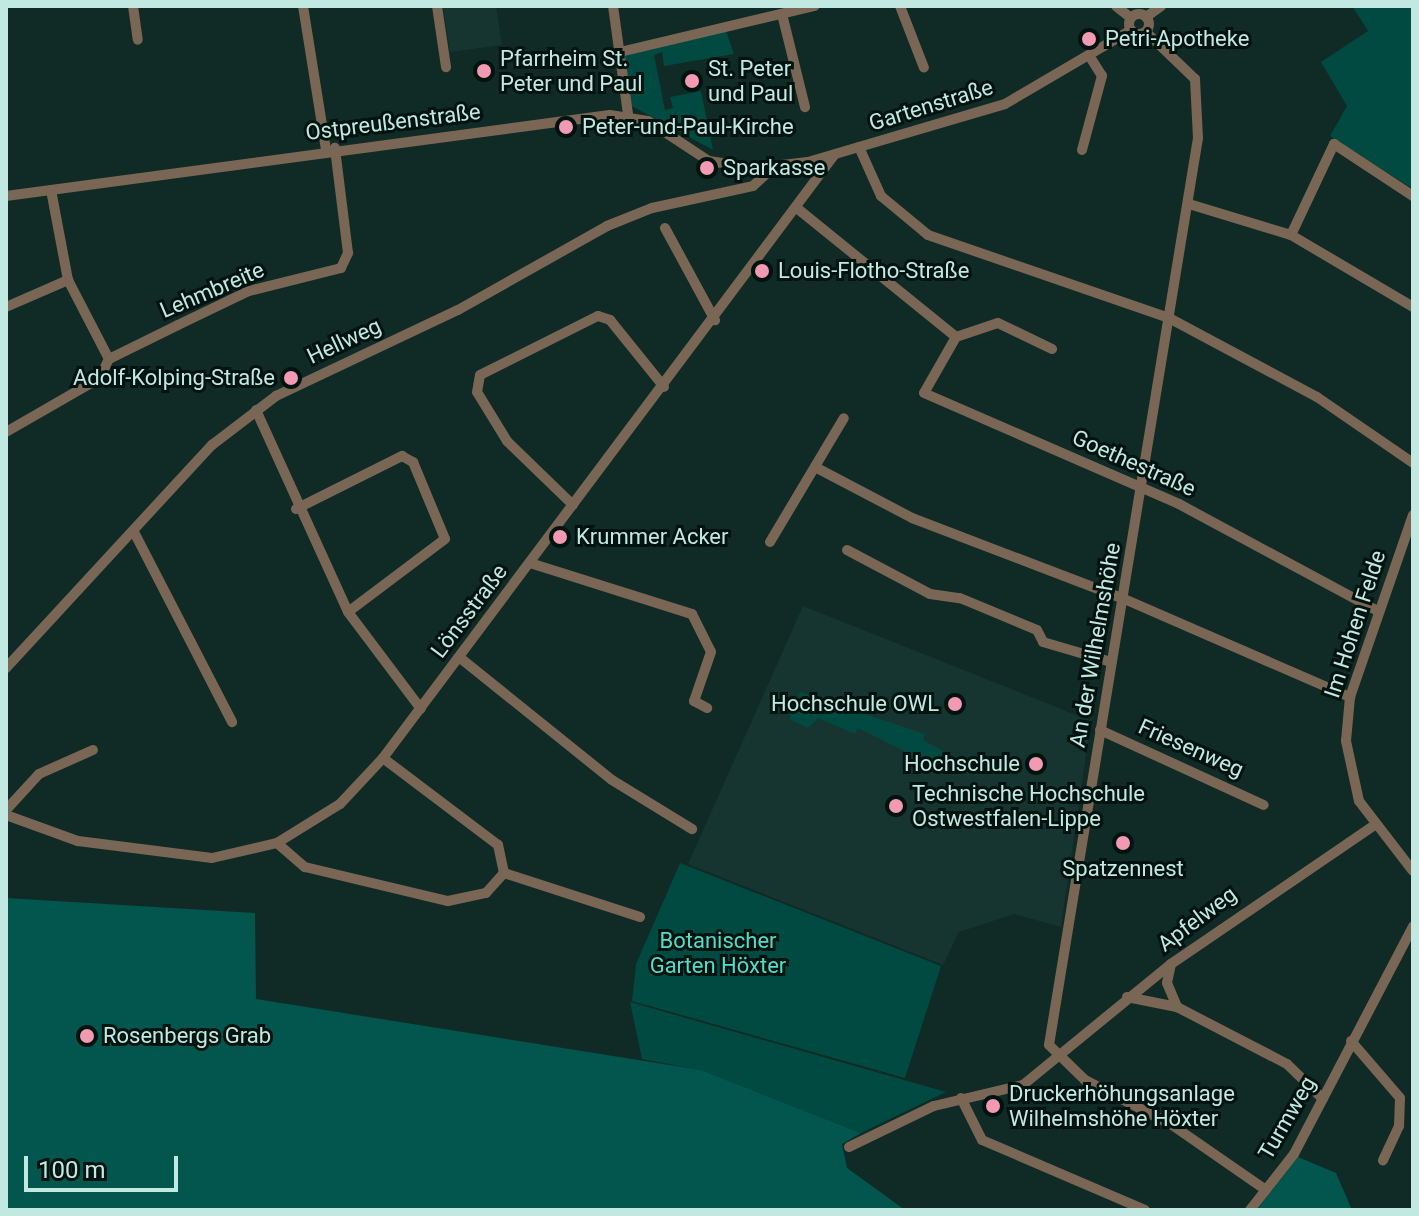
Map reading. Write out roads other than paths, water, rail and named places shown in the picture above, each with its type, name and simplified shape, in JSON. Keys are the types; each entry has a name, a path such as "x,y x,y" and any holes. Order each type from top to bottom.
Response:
{"street":[{"path":"133,6 138,40"},
{"path":"303,6 330,149"},
{"path":"437,6 446,67"},
{"path":"613,6 628,114 709,161 774,167"},
{"path":"748,6 751,20"},
{"path":"620,52 815,6"},
{"path":"900,6 924,68"},
{"path":"1116,6 1131,18 1146,17 1161,6"},
{"path":"782,14 805,107"},
{"path":"1131,18 1131,30 1146,32 1146,17"},
{"name":"Gartenstraße","path":"774,167 835,154 1005,104 1090,57 1131,30"},
{"name":"An der Wilhelmshöhe","path":"1054,1057 1049,1045 1189,204 1199,95 1186,63 1146,32"},
{"path":"1082,150 1102,76 1090,57"},
{"name":"Ostpreußenstraße","path":"6,196 330,149 628,114"},
{"path":"1291,235 1334,144 1413,196"},
{"path":"859,147 875,188 928,235 1034,265 1169,318 1317,397 1413,463"},
{"name":"Lehmbreite","path":"6,432 100,378 109,359 249,291 345,265 330,149"},
{"name":"Lönsstraße","path":"6,812 78,841 154,855 212,858 277,843 340,804 383,758 421,709 798,209 835,154"},
{"name":"Hellweg","path":"6,668 212,445 256,410 607,226 652,208 753,186 774,167"},
{"path":"51,190 68,280 109,359"},
{"path":"1189,204 1291,235 1413,307"},
{"path":"798,209 956,337 998,323 1052,349"},
{"path":"665,228 715,320"},
{"path":"6,307 68,280"},
{"path":"573,505 507,441 477,392 480,375 598,316 610,320 664,387"},
{"name":"Goethestraße","path":"956,337 924,393 1142,488 1378,611"},
{"path":"256,410 296,509 348,612 421,709"},
{"path":"770,542 844,418"},
{"path":"296,509 402,456 413,462 445,539 348,612"},
{"path":"815,467 912,518 1122,598 1350,697"},
{"name":"Im Hohen Felde","path":"1413,515 1350,697 1348,761 1373,826 1413,871"},
{"path":"134,532 232,722"},
{"path":"847,550 930,594 960,598 1037,630 1043,642 1111,662"},
{"path":"530,563 692,614 711,652 694,701 707,708"},
{"path":"459,657 612,780 692,829"},
{"name":"Friesenweg","path":"1100,730 1264,805"},
{"path":"6,812 39,774 93,750"},
{"path":"383,758 490,836 504,873"},
{"name":"Apfelweg","path":"1054,1057 1171,964 1373,826"},
{"path":"277,843 305,867 448,901 486,893 504,873"},
{"path":"504,873 640,917"},
{"name":"Turmweg","path":"1250,1210 1323,1099 1413,926"},
{"path":"1171,964 1167,983 1177,1007"},
{"path":"1127,997 1177,1007 1287,1064 1323,1099"},
{"path":"1351,1041 1400,1098 1399,1126 1383,1161"},
{"path":"849,1147 961,1098 1023,1085 1054,1057 1201,1142 1266,1190"},
{"path":"961,1098 982,1140 1145,1210"}],"place":[{"name":"Petri-Apotheke","path":"1089,39"},
{"name":"Pfarrheim St. Peter und Paul","path":"484,71"},
{"name":"St. Peter und Paul","path":"692,81"},
{"name":"Peter-und-Paul-Kirche","path":"566,127"},
{"name":"Sparkasse","path":"707,168"},
{"name":"Louis-Flotho-Straße","path":"762,271"},
{"name":"Adolf-Kolping-Straße","path":"291,378"},
{"name":"Krummer Acker","path":"560,537"},
{"name":"Hochschule OWL","path":"955,704"},
{"name":"Hochschule","path":"1036,764"},
{"name":"Technische Hochschule Ostwestfalen-Lippe","path":"896,806"},
{"name":"Spatzennest","path":"1123,843"},
{"name":"Rosenbergs Grab","path":"87,1036"},
{"name":"Druckerhöhungsanlage Wilhelmshöhe Höxter","path":"993,1106"}],"park label":[{"name":"Botanischer Garten Höxter","path":"718,952"}]}
